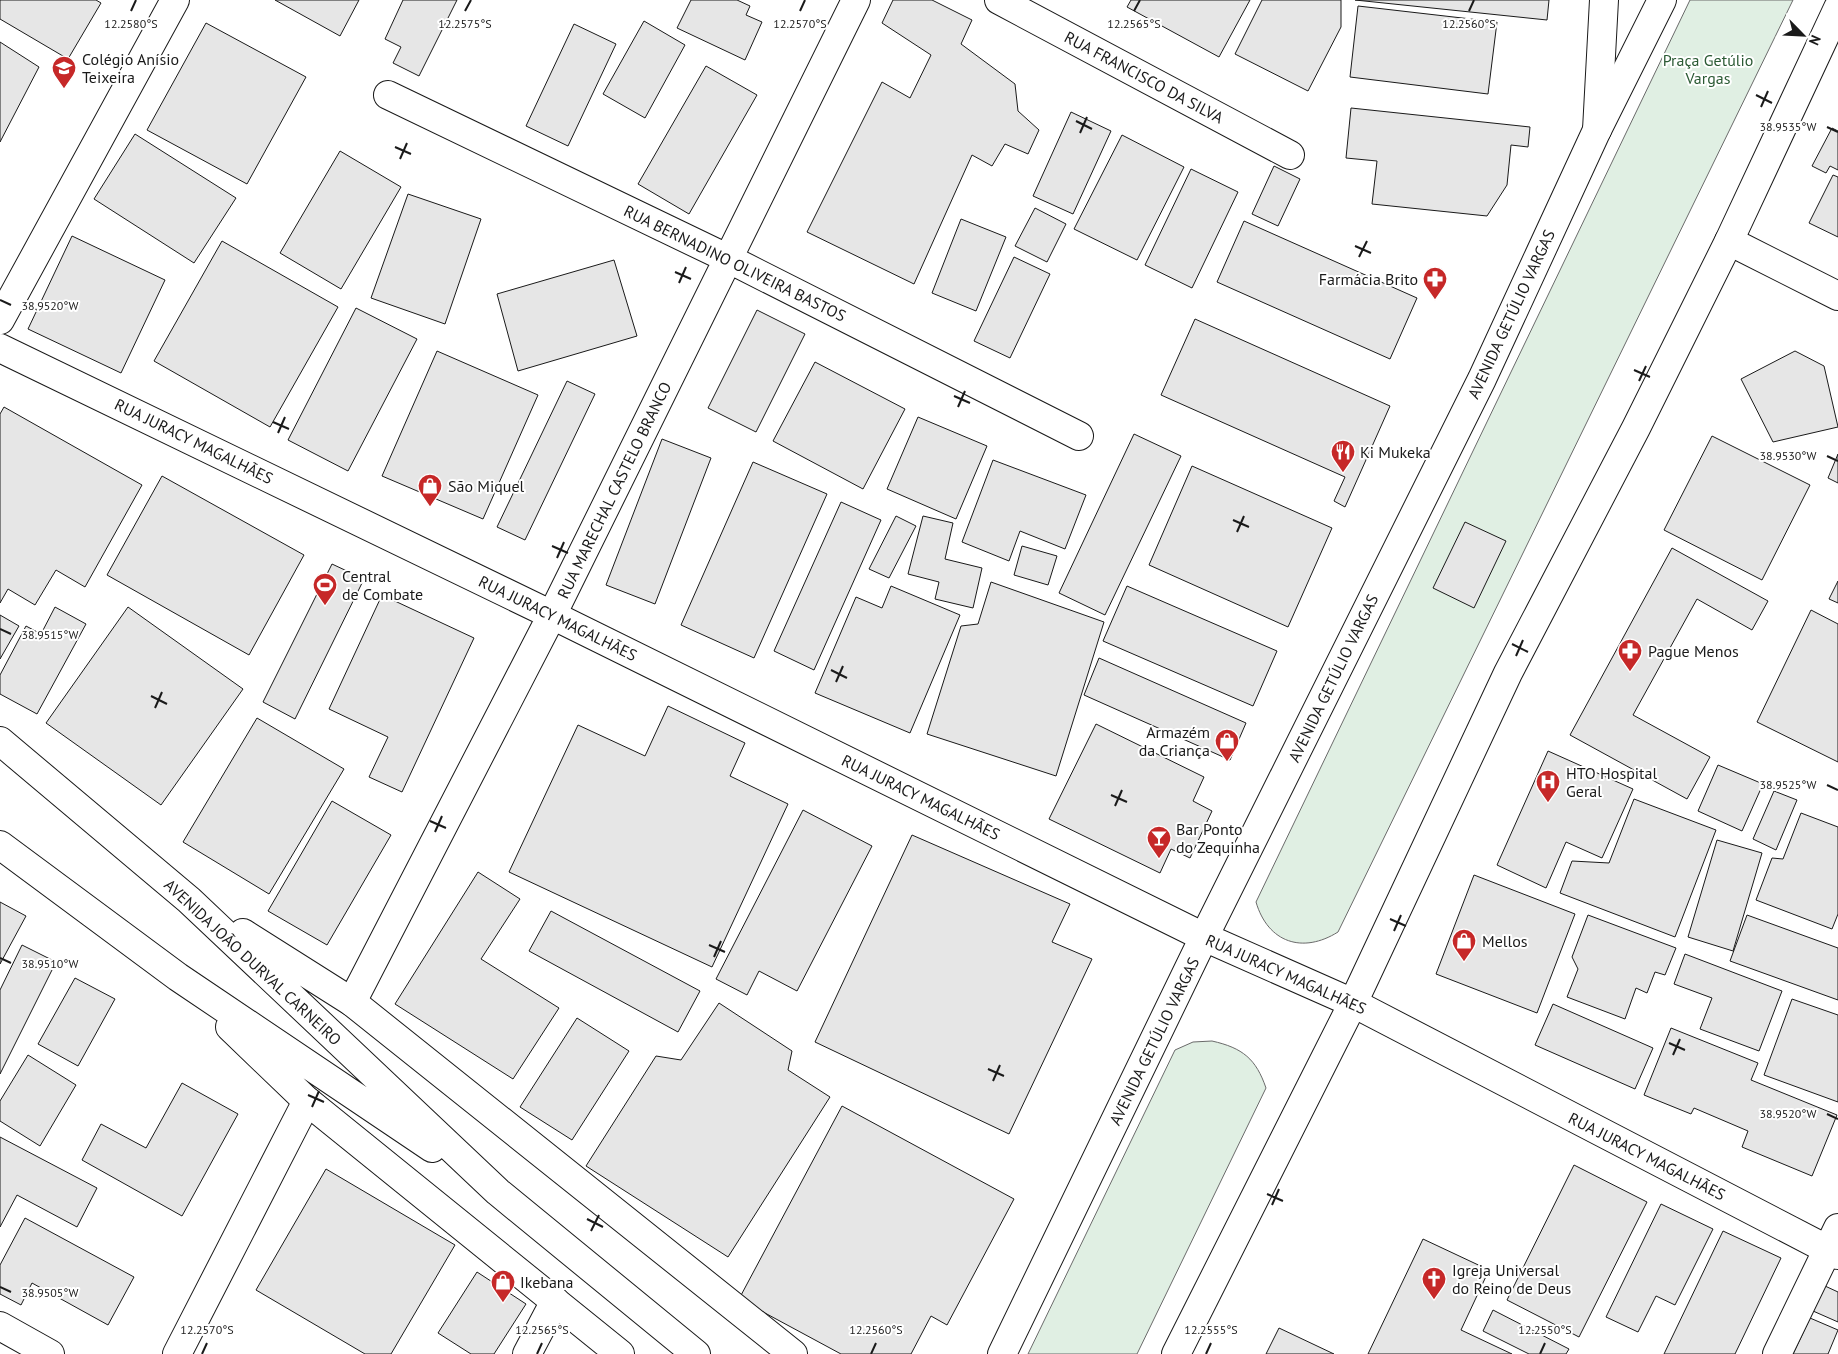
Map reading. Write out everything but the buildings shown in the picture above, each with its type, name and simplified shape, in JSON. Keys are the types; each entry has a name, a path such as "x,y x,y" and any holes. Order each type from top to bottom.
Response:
{"main road":[{"path":"0,320 176,0"},
{"name":"RUA MARECHAL CASTELO BRANCO","path":"352,1002 552,614 856,0"},
{"name":"RUA FRANCISCO DA SILVA","path":"998,0 1290,155"},
{"path":"1597,130 1604,0"},
{"name":"AVENIDA GETÚLIO VARGAS","path":"1002,1354 1204,937 1482,379 1597,130 1662,0"},
{"path":"1176,1354 1353,1002 1508,673 1636,428 1729,241 1838,8"},
{"name":"RUA BERNADINO OLIVEIRA BASTOS","path":"388,95 729,259 1079,436"},
{"path":"1729,241 1838,296"},
{"name":"RUA JURACY MAGALHÃES","path":"0,348 552,614 1204,937 1353,1002 1835,1244"},
{"name":"AVENIDA JOÃO DURVAL CARNEIRO","path":"0,740 189,900 498,1192 696,1354"},
{"name":"AVENIDA JOÃO DURVAL CARNEIRO","path":"0,845 178,977 498,1192"},
{"path":"189,900 352,1002 793,1354"},
{"path":"178,977 307,1101 620,1354"},
{"path":"177,1354 307,1101"},
{"path":"1777,1354 1835,1244"},
{"path":"527,1354 555,1301"},
{"path":"0,1326 50,1354"}],"green space":[{"name":"Praça Getúlio Vargas","path":"1690,0 1793,0 1338,932 1325,939 1312,942 1288,941 1269,927 1256,902"},
{"path":"1212,1041 1232,1047 1247,1056 1258,1069 1266,1088 1137,1354 1028,1354 1175,1050 1193,1042"}],"place":[{"name":"Colégio Anísio Teixeira","path":"64,89"},
{"name":"Farmácia Brito","path":"1435,300"},
{"name":"Ki Mukeka","path":"1343,473"},
{"name":"São Miquel","path":"430,507"},
{"name":"Central de Combate","path":"325,606"},
{"name":"Pague Menos","path":"1630,672"},
{"name":"Armazém da Criança","path":"1227,762"},
{"name":"HTO Hospital Geral","path":"1548,803"},
{"name":"Bar Ponto do Zequinha","path":"1159,859"},
{"name":"Mellos","path":"1464,962"},
{"name":"Igreja Universal do Reino de Deus","path":"1434,1300"},
{"name":"Ikebana","path":"503,1303"}]}
